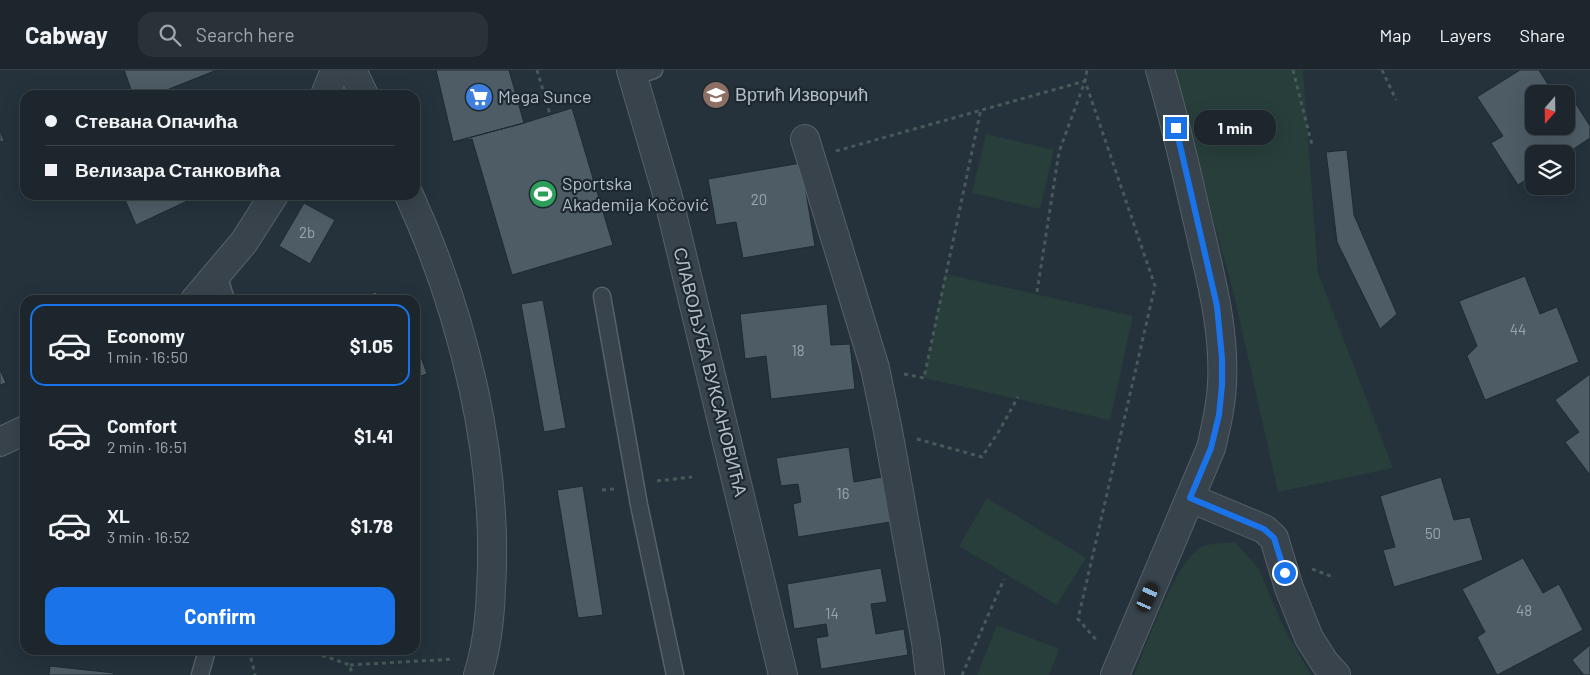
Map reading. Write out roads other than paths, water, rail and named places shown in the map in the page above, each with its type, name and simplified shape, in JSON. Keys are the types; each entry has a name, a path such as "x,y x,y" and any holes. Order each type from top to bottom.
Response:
{"street":[{"path":"327,90 335,70"},
{"path":"352,70 362,90"},
{"path":"1117,670 1211,448 1217,423 1222,385 1222,358 1217,306 1172,109 1160,70"},
{"name":"СЛАВОЉУБА ВУКСАНОВИЋА","path":"639,72 783,675"},
{"path":"808,148 874,368 888,431 926,642 930,675"},
{"path":"199,295 244,242 271,200"},
{"path":"411,200 423,226 453,310 474,391 485,448 491,508 493,558 487,636 480,666"},
{"path":"0,442 20,432"},
{"path":"1190,498 1264,529 1274,538 1309,638 1325,663 1336,675"}],"lane":[{"path":"218,274 224,295"},
{"path":"602,296 639,505 675,675"},
{"path":"200,675 206,655"}],"place":[{"name":"Вртић Изворчић","path":"716,95"},
{"name":"Mega Sunce","path":"479,97"},
{"name":"Sportska Akademija Kočović","path":"543,194"}]}
